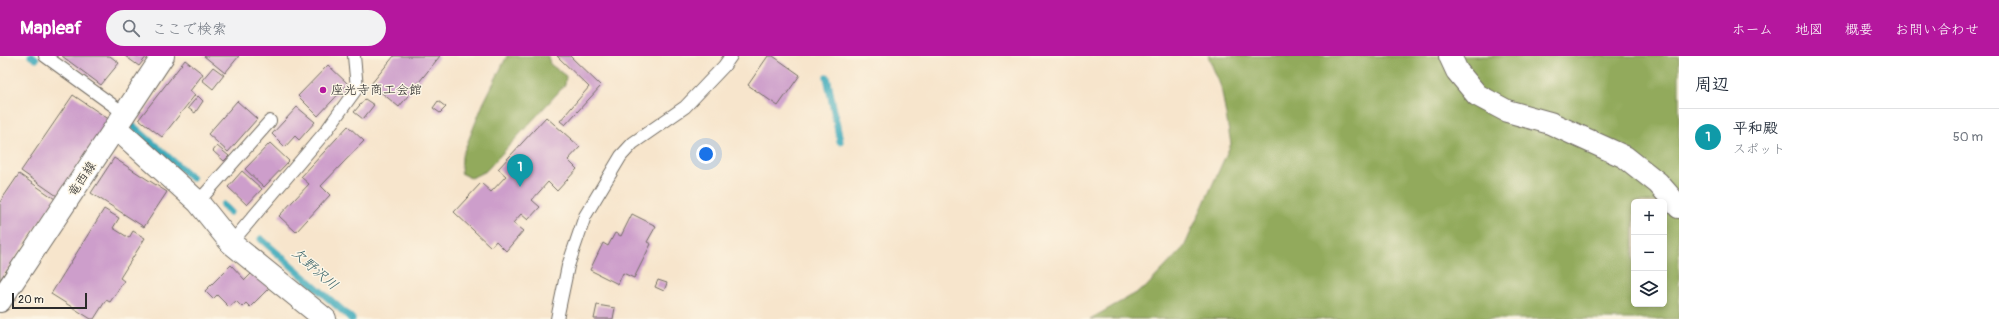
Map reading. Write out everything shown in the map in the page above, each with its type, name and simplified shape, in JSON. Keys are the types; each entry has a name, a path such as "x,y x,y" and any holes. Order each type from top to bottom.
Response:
{"street":[{"name":"竜西線","path":"0,301 163,56"},
{"path":"1450,56 1457,71 1477,95 1507,111 1550,123 1625,157 1658,182 1679,207"},
{"path":"121,121 198,202 231,243 325,319"}],"lane":[{"path":"45,56 121,121"},
{"path":"231,243 326,131 357,88 354,56"},
{"path":"557,319 568,266 585,216 621,156 633,143 685,107 724,66 731,56"},
{"path":"198,202 270,121"}],"green space":[{"path":"507,56 548,56 550,64 566,76 565,85 486,171 471,178 461,173 462,156 483,104"},
{"path":"1208,56 1679,56 1679,319 1090,319 1145,288 1184,247 1231,144 1221,87"}],"building":[{"path":"62,56 110,56 119,63 101,85"},
{"path":"125,56 147,56 139,66"},
{"path":"204,56 239,56 225,73"},
{"path":"394,56 440,56 399,107 371,84"},
{"path":"557,56 570,56 601,86 565,125 560,121 589,87"},
{"path":"768,56 773,56 800,75 778,106 748,85"},
{"path":"185,60 203,74 190,91 195,95 162,137 139,119"},
{"name":"座光寺商工会館","path":"328,65 348,84 318,116 298,96"},
{"path":"213,67 224,75 213,89 202,80"},
{"path":"73,95 110,120 57,196 21,171"},
{"path":"198,96 203,101 195,113 188,108"},
{"path":"365,99 374,105 363,119 354,112"},
{"path":"237,101 257,119 228,152 208,134"},
{"path":"438,101 446,107 440,113 433,108"},
{"path":"297,107 315,122 299,140 295,136 285,147 272,134"},
{"path":"546,117 580,147 568,160 577,169 557,191 548,182 532,200 540,207 528,220 521,214 513,223 523,231 506,251 496,241 491,247 454,212 481,183 491,192 506,176 498,169"},
{"path":"348,126 364,141 321,186 330,195 296,232 279,216 309,184 301,177"},
{"path":"270,143 289,161 264,187 245,169"},
{"path":"217,146 229,156 224,161 213,151"},
{"path":"114,158 167,192 144,227 91,193"},
{"path":"242,171 262,189 247,205 228,187"},
{"path":"19,174 55,199 0,280 0,202"},
{"path":"104,209 119,218 113,228 129,238 133,231 145,238 120,278 124,281 110,302 106,300 94,319 91,319 51,294"},
{"path":"632,214 656,226 647,242 651,244 634,278 623,273 618,284 590,270 603,243 608,246 615,233 621,236"},
{"path":"231,265 245,280 253,272 269,288 250,307 246,303 242,307 236,301 229,307 217,295 213,299 205,291"},
{"path":"658,280 667,283 664,291 655,287"},
{"path":"597,305 615,308 613,319 594,319"}],"waterway":[{"name":"欠野沢川","path":"31,56 36,59"},
{"path":"827,77 840,141"},
{"name":"欠野沢川","path":"134,127 192,178"},
{"name":"欠野沢川","path":"223,205 230,212"},
{"name":"欠野沢川","path":"261,239 352,319"}],"place":[{"name":"座光寺商工会館","path":"323,90"},
{"name":"平和殿","path":"520,187"}]}
